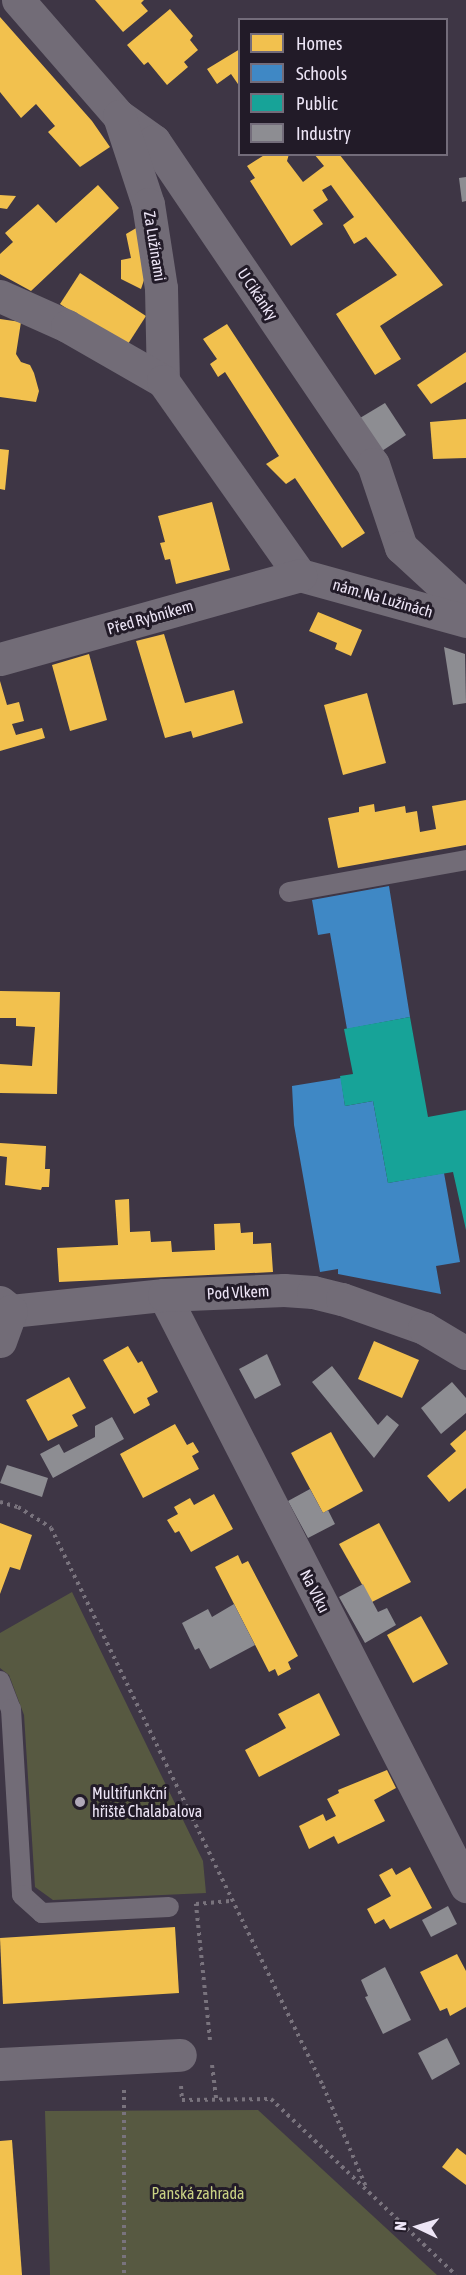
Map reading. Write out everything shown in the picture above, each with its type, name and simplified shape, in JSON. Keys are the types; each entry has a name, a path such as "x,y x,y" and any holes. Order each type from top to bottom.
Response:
{"street":[{"name":"U Cikánky","path":"18,0 119,116 154,141 373,464 401,547 466,607"},
{"name":"Za Lužinami","path":"119,116 148,204 161,288 163,381"},
{"path":"0,296 67,326 163,381 300,575"},
{"name":"nám. Na Lužinách","path":"300,575 466,621"},
{"name":"Před Rybníkem","path":"0,659 300,575"},
{"name":"Pod Vlkem","path":"5,1306 164,1295 284,1290 313,1292 342,1299 424,1328 466,1353"},
{"name":"Na Vlku","path":"164,1295 466,1886"},
{"path":"0,1341 5,1306"},
{"path":"0,2064 196,2055"}],"lane":[{"path":"289,892 466,860"},
{"path":"0,1681 11,1709 22,1895 42,1913 169,1907"}],"path":[{"path":"0,1502 18,1507 51,1528 323,2086 366,2187"},
{"path":"210,2043 196,1904 233,1901"},
{"path":"196,2055 216,2100"},
{"path":"196,2055 182,2100 271,2099 456,2275"},
{"path":"122,2060 124,2275"}],"green space":[{"path":"72,1592 203,1861 206,1893 53,1900 35,1887 24,1715 9,1675 0,1668 0,1633"},
{"name":"Panská zahrada","path":"258,2110 437,2275 50,2275 45,2111"}],"building: Homes":[{"path":"95,0 144,0 141,3 148,11 123,32"},
{"path":"170,9 193,36 190,40 198,50 184,62 188,67 167,85 148,62 144,65 127,45"},
{"path":"0,17 92,121 110,147 80,167 48,132 55,126 36,104 21,118 0,92"},
{"path":"238,50 238,84 231,74 217,84 207,69"},
{"path":"263,156 288,156 287,161 303,182 324,166 316,156 341,156 443,285 380,326 401,359 375,375 336,314 397,275 366,237 354,244 343,225 354,217 331,185 322,190 328,200 313,210 323,224 291,246 250,181 255,178 247,166"},
{"path":"98,185 119,208 31,291 0,274 0,254 13,242 5,233 38,204 56,223"},
{"path":"0,195 16,196 7,209 0,208"},
{"path":"138,227 145,277 141,289 121,279 121,260 131,258 126,234"},
{"path":"80,273 146,316 126,347 60,304"},
{"path":"0,319 21,322 16,354 21,362 30,365 34,373 39,391 36,402 0,397"},
{"path":"227,324 365,533 342,548 295,478 286,484 266,464 279,456 225,372 218,377 210,364 217,359 203,339"},
{"path":"466,352 466,382 431,404 417,385"},
{"path":"466,419 466,458 433,459 430,422"},
{"path":"0,449 9,450 5,490 0,489"},
{"path":"212,502 230,570 176,584 170,559 165,560 160,543 165,542 158,516"},
{"path":"318,612 362,630 351,656 335,649 337,643 309,631"},
{"path":"164,634 185,703 234,690 243,723 193,738 191,731 165,738 136,641"},
{"path":"89,654 107,720 70,731 52,665"},
{"path":"0,681 7,705 19,702 24,721 12,724 16,735 42,728 45,738 0,751"},
{"path":"367,693 386,763 343,775 324,705"},
{"path":"466,800 466,845 338,868 328,818 359,812 359,807 374,804 375,812 405,806 406,813 417,811 420,832 436,829 432,806"},
{"path":"0,991 60,992 57,1094 0,1093 0,1064 32,1066 35,1027 16,1026 16,1018 0,1018"},
{"path":"0,1143 46,1146 45,1169 50,1169 49,1187 42,1187 41,1190 5,1185 7,1157 0,1156"},
{"path":"129,1199 130,1232 150,1231 151,1242 171,1241 172,1252 215,1250 214,1224 240,1223 241,1233 253,1232 253,1244 271,1243 273,1272 59,1282 57,1248 118,1245 115,1200"},
{"path":"374,1341 419,1360 402,1398 358,1379"},
{"path":"128,1346 138,1363 142,1361 158,1392 147,1398 150,1405 134,1414 103,1360"},
{"path":"69,1377 86,1408 72,1415 78,1426 48,1441 26,1400"},
{"path":"175,1424 187,1445 193,1442 199,1452 192,1456 199,1469 143,1498 120,1454"},
{"path":"466,1430 466,1488 449,1502 427,1476 456,1451 450,1444"},
{"path":"331,1432 363,1491 323,1513 291,1453"},
{"path":"214,1494 233,1529 191,1552 179,1531 175,1533 167,1520 178,1514 174,1507 190,1498 194,1505"},
{"path":"0,1523 32,1535 20,1570 10,1567 0,1594"},
{"path":"379,1523 411,1582 372,1602 339,1544"},
{"path":"238,1555 242,1564 248,1561 298,1656 288,1662 291,1669 278,1676 275,1669 269,1672 215,1567"},
{"path":"421,1616 448,1664 413,1683 387,1635"},
{"path":"319,1693 340,1735 259,1777 245,1750 286,1728 278,1714"},
{"path":"387,1770 396,1788 374,1800 385,1821 338,1844 334,1836 309,1849 299,1826 323,1814 326,1821 336,1816 327,1799 339,1793 338,1790"},
{"path":"410,1867 432,1908 390,1929 384,1919 375,1924 367,1909 391,1896 379,1875 392,1868 396,1875"},
{"path":"175,1927 179,1993 3,2004 0,1938"},
{"path":"457,1954 466,1971 466,2007 450,2016 447,2008 440,2011 420,1972"},
{"path":"12,2140 22,2275 0,2275 0,2141"},
{"path":"457,2148 466,2155 466,2185 442,2167"}],"building: Schools":[{"path":"389,886 410,1017 347,1029 330,933 318,935 312,900"},
{"path":"341,1078 345,1106 373,1101 388,1183 444,1173 460,1262 436,1266 441,1294 338,1274 338,1269 320,1272 294,1125 292,1086"}],"building: Public":[{"path":"410,1017 428,1117 466,1110 466,1230 453,1172 388,1183 373,1101 345,1106 340,1076 353,1074 344,1029"}],"building: Industry":[{"path":"466,177 466,201 462,202 459,178"},
{"path":"385,403 406,435 382,451 360,418"},
{"path":"444,647 465,654 466,703 453,705"},
{"path":"267,1354 281,1385 255,1399 239,1369"},
{"path":"332,1366 378,1425 387,1415 399,1425 374,1458 312,1382"},
{"path":"452,1382 466,1398 466,1413 441,1434 421,1408"},
{"path":"112,1417 124,1439 53,1478 40,1454 59,1444 64,1453 95,1437 95,1426"},
{"path":"7,1465 48,1478 42,1497 0,1483"},
{"path":"310,1489 323,1513 328,1510 335,1524 308,1538 288,1501"},
{"path":"363,1584 378,1612 387,1608 396,1625 365,1643 339,1597"},
{"path":"234,1604 255,1645 210,1669 199,1648 195,1650 182,1623 208,1609 212,1617"},
{"path":"448,1906 457,1924 431,1937 422,1920"},
{"path":"385,1967 411,2020 383,2034 365,1997 368,1996 361,1980"},
{"path":"447,2038 460,2064 432,2080 418,2053"}],"place":[{"name":"Multifunkční hřiště Chalabalova","path":"80,1802"}]}
